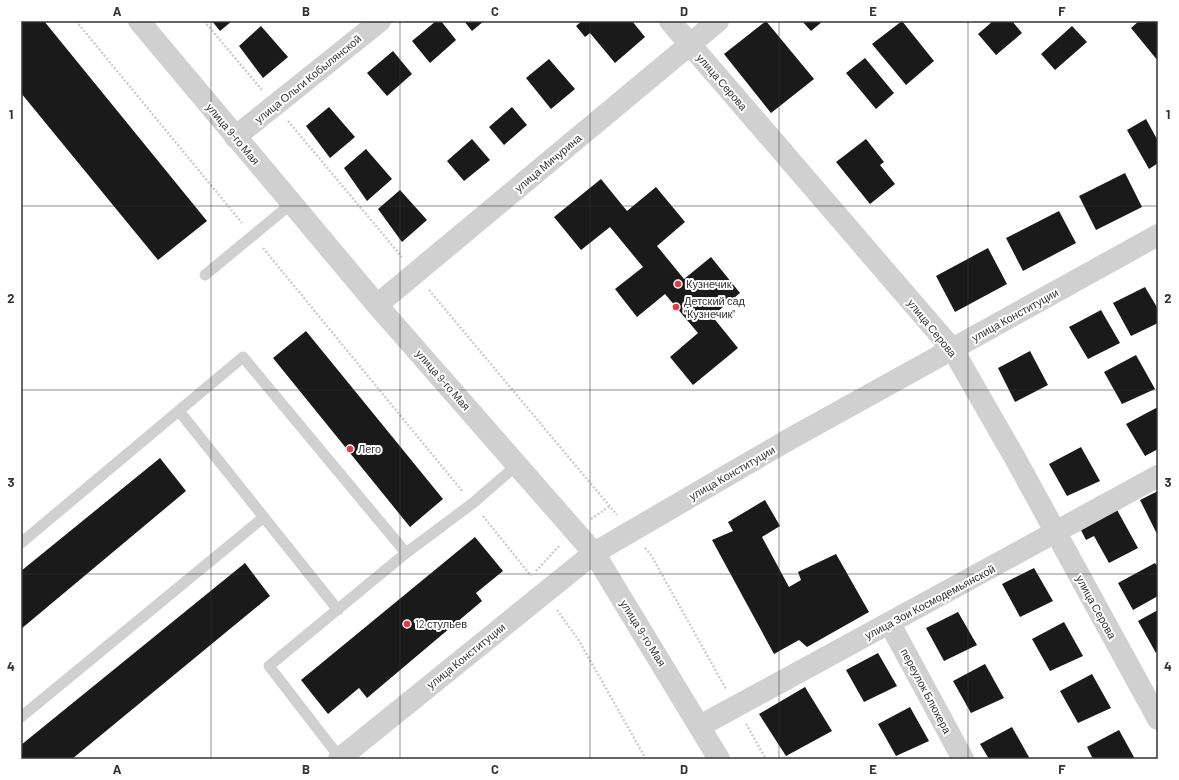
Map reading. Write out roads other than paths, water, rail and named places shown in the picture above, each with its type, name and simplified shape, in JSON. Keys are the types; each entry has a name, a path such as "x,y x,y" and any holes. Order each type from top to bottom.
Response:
{"street":[{"name":"улица 9-го Мая","path":"139,21 377,305 594,553 719,759"},
{"name":"улица Ольги Кобылянской","path":"235,137 380,21"},
{"name":"улица Серова","path":"670,21 952,350 1015,458 1158,719"},
{"name":"улица Мичурина","path":"377,305 718,21"},
{"name":"улица Конституции","path":"340,758 594,553 788,440 1158,235"},
{"name":"улица Зои Космодемьянской","path":"700,726 890,624 1158,476"},
{"name":"переулок Блюхера","path":"890,624 963,759"}],"lane":[{"path":"205,275 254,237 291,204"},
{"path":"21,543 243,357 406,553"},
{"path":"179,411 338,610"},
{"path":"340,758 269,666 406,553 473,503 517,465"},
{"path":"21,717 264,517"}],"place":[{"name":"Кузнечик","path":"678,284"},
{"name":"Детский сад \"Кузнечик\"","path":"676,307"},
{"name":"Лего","path":"350,449"},
{"name":"12 стульев","path":"407,624"}]}
